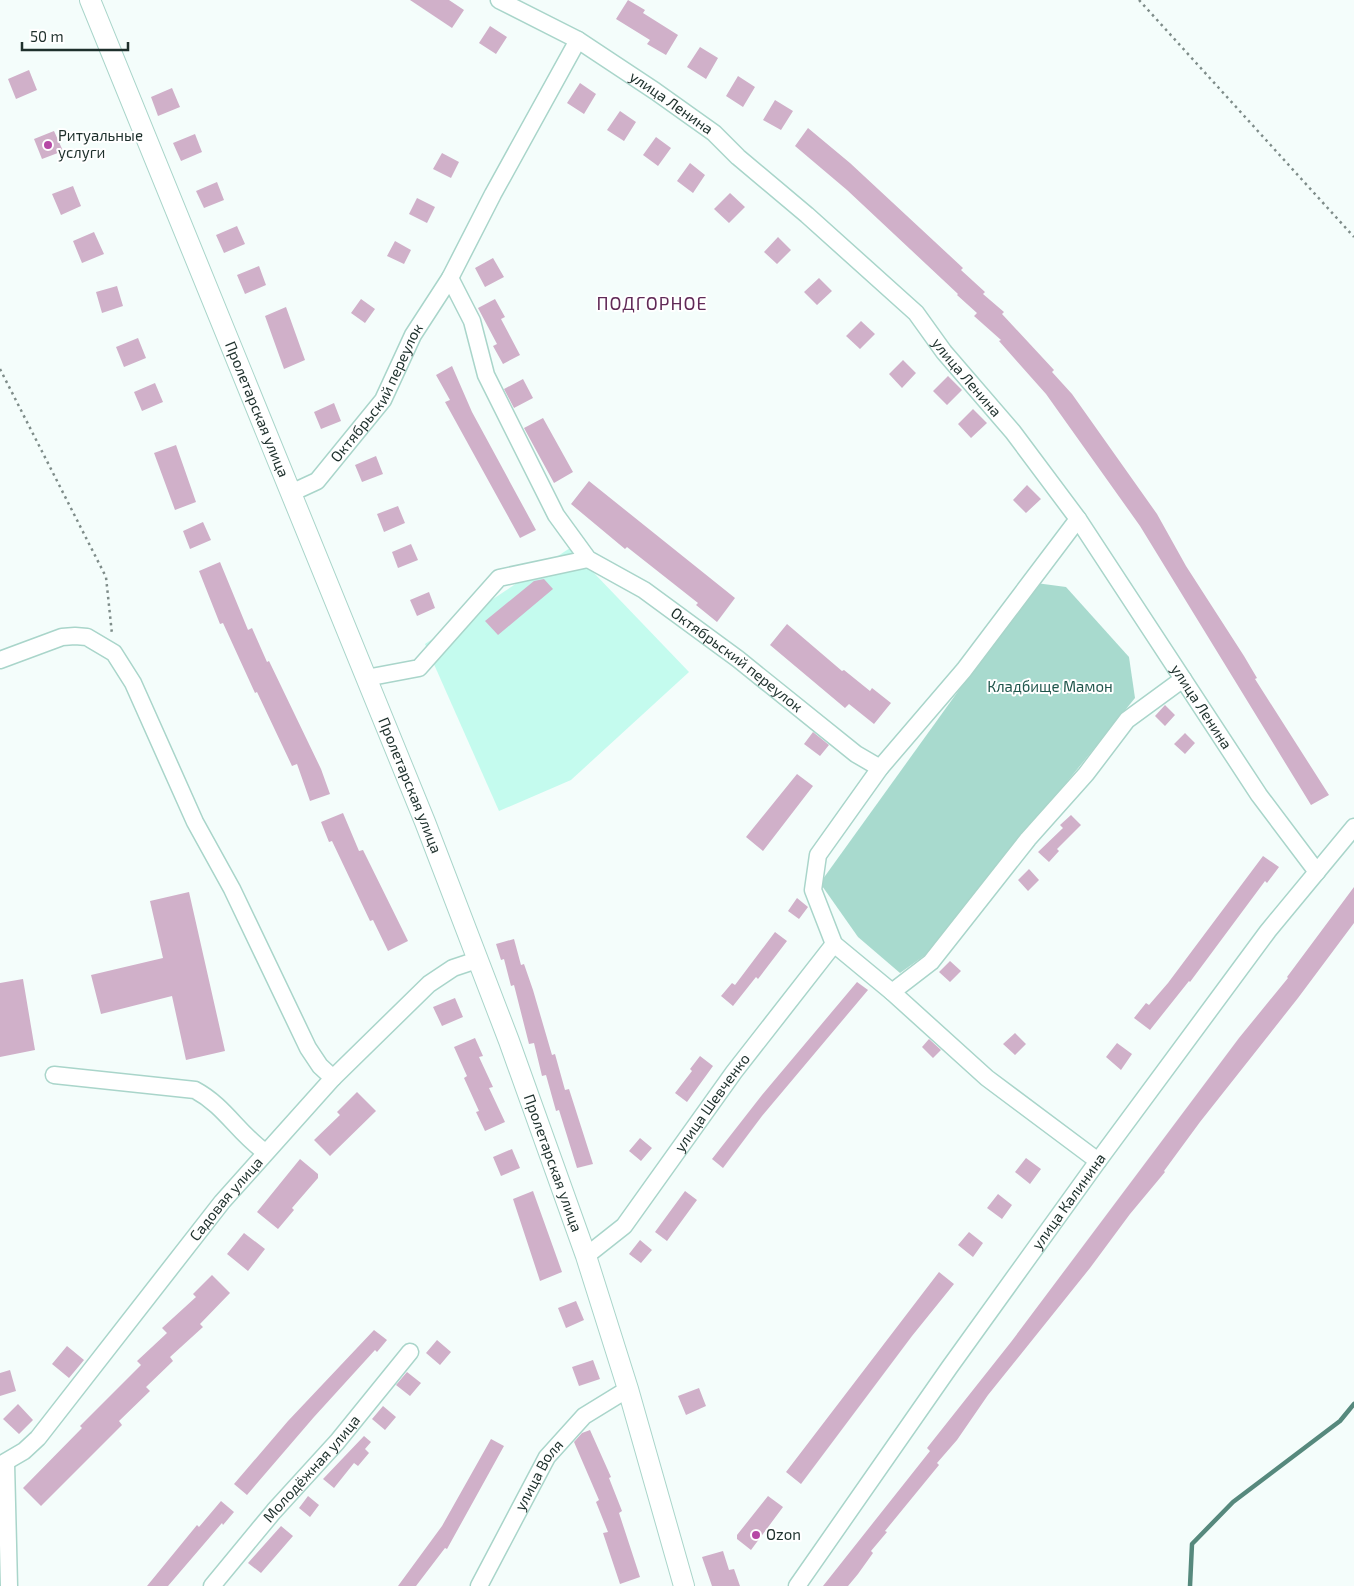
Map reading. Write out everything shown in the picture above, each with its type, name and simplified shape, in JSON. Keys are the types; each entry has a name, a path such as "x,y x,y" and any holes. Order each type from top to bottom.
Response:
{"street":[{"name":"Пролетарская улица","path":"90,0 425,822 509,1042 586,1256 628,1389 684,1586"},
{"name":"улица Ленина","path":"499,0 578,40 656,91 714,134 738,157 808,215 916,313 944,352 1013,432 1078,519 1259,795 1317,872"},
{"name":"Октябрьский переулок","path":"291,493 316,481 383,400 412,335 450,278 493,194 578,40"},
{"name":"Октябрьский переулок","path":"450,278 472,321 486,375 556,515 588,559 616,572 651,595 738,659 856,754 880,768"},
{"path":"1078,519 964,670 880,768 818,855 813,890 834,944 892,992 987,1078 1098,1160"},
{"path":"366,678 419,668 499,578 588,559"},
{"path":"0,660 62,638 75,636 87,637 114,653 133,683 195,822 232,889 308,1048 320,1066 332,1078"},
{"path":"892,992 931,962 1028,839 1086,774 1127,720 1183,679"},
{"name":"улица Калинина","path":"797,1586 949,1368 1098,1160 1268,932 1354,827"},
{"name":"улица Шевченко","path":"586,1256 624,1226 734,1072 834,944"},
{"name":"Садовая улица","path":"3,1464 38,1438 222,1202 332,1078 429,984 453,968 477,960"},
{"path":"54,1076 195,1090 212,1100 251,1142 265,1152"},
{"name":"Молодёжная улица","path":"217,1584 274,1511 337,1442 410,1352"},
{"name":"улица Воля","path":"478,1586 547,1457 584,1416 628,1389"},
{"path":"3,1464 9,1586"}],"path":[{"path":"1139,0 1354,237"},
{"path":"0,369 106,577 114,653"}],"shaded area":[{"path":"570,548 689,672 571,780 499,811 425,644"}],"green space":[{"name":"Кладбище Мамон","path":"1036,583 1066,587 1129,657 1135,698 928,953 900,973 858,937 820,883"}],"building":[{"path":"410,0 449,0 464,10 452,28"},
{"path":"628,0 645,10 643,13 678,35 666,55 647,44 650,40 616,19"},
{"path":"490,26 507,37 496,54 479,43"},
{"path":"700,47 718,58 706,79 687,67"},
{"path":"29,70 37,90 16,99 8,79"},
{"path":"738,76 755,87 743,107 726,96"},
{"path":"580,83 596,94 584,114 567,103"},
{"path":"172,88 180,107 158,116 151,97"},
{"path":"775,100 793,111 781,130 763,120"},
{"path":"620,111 636,122 624,141 607,130"},
{"path":"808,128 850,163 963,268 961,270 985,292 983,294 1004,312 1002,314 1054,370 1052,372 1072,394 1157,514 1186,566 1244,656 1257,678 1255,679 1329,795 1311,805 1140,526 1046,394 999,341 1001,340 974,316 977,313 958,294 847,190 795,146"},
{"name":"Ритуальные услуги","path":"54,131 63,151 42,159 34,139"},
{"path":"195,134 202,152 181,161 173,143"},
{"path":"656,137 671,148 658,166 643,155"},
{"path":"442,153 459,162 451,178 433,169"},
{"path":"690,163 705,175 693,193 677,181"},
{"path":"217,182 224,200 204,208 196,191"},
{"path":"73,186 81,206 61,215 52,194"},
{"path":"730,193 745,207 729,223 714,209"},
{"path":"417,198 435,207 427,223 409,214"},
{"path":"237,226 245,244 224,253 216,235"},
{"path":"94,232 104,254 82,263 73,241"},
{"path":"778,237 791,250 777,264 764,252"},
{"path":"395,241 411,250 404,264 387,256"},
{"path":"493,258 504,277 485,287 475,268"},
{"path":"259,266 266,285 245,294 237,275"},
{"path":"819,278 832,291 817,305 804,292"},
{"path":"117,286 123,306 102,313 96,292"},
{"path":"361,299 375,309 365,323 351,313"},
{"path":"495,299 505,317 501,319 520,355 503,364 493,346 497,344 478,308"},
{"path":"286,307 305,360 284,369 265,316"},
{"path":"861,321 875,334 860,349 846,336"},
{"path":"138,338 146,358 124,367 116,347"},
{"path":"903,360 916,373 902,388 889,374"},
{"path":"452,366 472,412 536,530 520,538 445,402 450,400 436,375"},
{"path":"948,376 962,390 947,405 933,391"},
{"path":"523,379 533,398 514,408 504,389"},
{"path":"155,383 163,402 142,411 134,392"},
{"path":"334,403 341,421 321,429 314,412"},
{"path":"973,409 987,423 971,438 958,424"},
{"path":"543,418 573,472 554,483 524,428"},
{"path":"176,445 196,502 175,510 154,453"},
{"path":"376,456 383,474 362,482 355,465"},
{"path":"589,481 735,598 717,622 696,605 698,603 627,547 625,549 571,504"},
{"path":"1027,485 1041,499 1026,513 1013,500"},
{"path":"398,506 405,523 384,532 377,514"},
{"path":"203,522 211,540 190,549 183,531"},
{"path":"411,544 418,560 398,568 392,552"},
{"path":"220,562 248,630 252,628 267,662 269,661 321,769 330,794 310,801 297,764 292,766 257,692 255,693 223,623 220,624 199,571"},
{"path":"544,579 553,589 498,635 485,621 534,581"},
{"path":"429,592 435,608 417,616 410,600"},
{"path":"787,624 842,671 844,670 870,691 872,688 891,703 874,724 849,704 845,708 770,645"},
{"path":"1165,705 1175,715 1165,726 1155,716"},
{"path":"813,732 829,745 820,756 804,744"},
{"path":"1185,733 1195,743 1185,754 1174,744"},
{"path":"797,774 813,786 763,851 746,837"},
{"path":"343,813 359,851 363,850 408,941 388,951 373,920 370,921 332,841 329,842 321,822"},
{"path":"1071,815 1081,825 1057,849 1059,851 1049,862 1038,852 1063,828 1060,825"},
{"path":"1263,856 1279,867 1267,883 1265,881 1190,982 1150,1030 1134,1018 1146,1003 1149,1005 1168,983"},
{"path":"1029,869 1039,880 1028,891 1018,880"},
{"path":"1354,887 1354,923 1298,998 1200,1122 1165,1172 988,1395 957,1440 937,1463 939,1465 885,1531 887,1532 871,1551 873,1553 858,1574 848,1586 823,1586 930,1451 927,1448 1011,1342 1239,1038 1288,978"},
{"path":"189,892 225,1051 186,1060 172,996 101,1014 91,975 163,958 150,901"},
{"path":"797,898 808,907 799,919 788,911"},
{"path":"775,932 787,941 758,979 756,977 733,1006 721,996 732,983 735,985"},
{"path":"514,939 521,965 524,964 533,990 552,1055 555,1054 565,1090 569,1089 593,1164 577,1168 559,1110 556,1111 546,1075 542,1076 534,1043 529,1044 514,985 511,986 504,959 501,960 496,944"},
{"path":"950,961 961,971 950,982 939,972"},
{"path":"23,979 35,1050 0,1057 0,983"},
{"path":"857,982 868,990 762,1116 723,1168 712,1159 762,1095"},
{"path":"455,998 463,1017 442,1026 433,1007"},
{"path":"1015,1033 1026,1044 1015,1055 1003,1044"},
{"path":"475,1038 483,1056 479,1057 493,1087 489,1088 505,1122 485,1131 476,1112 479,1111 464,1078 467,1076 454,1047"},
{"path":"929,1039 941,1050 933,1058 922,1047"},
{"path":"1117,1043 1132,1054 1121,1070 1106,1057"},
{"path":"700,1056 713,1066 687,1102 675,1093 692,1071 690,1069"},
{"path":"357,1092 376,1111 330,1156 314,1140 340,1115 337,1112"},
{"path":"640,1138 652,1148 641,1161 629,1151"},
{"path":"512,1149 520,1168 501,1176 493,1157"},
{"path":"1026,1158 1041,1169 1030,1184 1015,1172"},
{"path":"300,1159 318,1174 318,1178 292,1208 294,1210 278,1229 257,1212"},
{"path":"533,1191 562,1272 540,1281 513,1199"},
{"path":"685,1191 697,1200 667,1241 655,1232"},
{"path":"998,1194 1012,1205 1002,1219 987,1208"},
{"path":"969,1232 983,1243 973,1257 958,1245"},
{"path":"244,1233 265,1249 248,1271 227,1254"},
{"path":"640,1240 652,1250 641,1263 629,1254"},
{"path":"939,1272 954,1284 912,1336 801,1484 786,1472"},
{"path":"212,1275 230,1293 200,1324 203,1327 170,1357 173,1361 146,1387 150,1391 119,1421 122,1425 41,1506 23,1488 82,1428 80,1426 141,1365 137,1361 167,1333 162,1328 196,1297 193,1294"},
{"path":"576,1301 584,1320 566,1328 558,1308"},
{"path":"374,1330 387,1340 377,1352 375,1350 314,1417 247,1495 234,1484 288,1421"},
{"path":"437,1340 451,1352 440,1365 426,1353"},
{"path":"67,1346 84,1360 69,1378 52,1364"},
{"path":"593,1360 600,1379 579,1386 572,1367"},
{"path":"10,1370 16,1391 0,1396 0,1373"},
{"path":"407,1372 421,1383 410,1396 396,1385"},
{"path":"699,1388 706,1406 686,1415 678,1396"},
{"path":"18,1404 33,1420 19,1434 3,1419"},
{"path":"383,1406 396,1417 385,1430 372,1419"},
{"path":"590,1430 611,1477 609,1478 622,1511 619,1513 640,1577 620,1584 603,1533 608,1532 596,1502 599,1500 574,1442 582,1433"},
{"path":"364,1436 371,1442 365,1449 369,1453 358,1466 354,1463 334,1488 323,1479"},
{"path":"491,1439 504,1446 447,1549 445,1548 416,1586 398,1586 442,1526"},
{"path":"308,1496 319,1505 310,1517 299,1508"},
{"path":"768,1496 783,1507 751,1550 737,1539 737,1535"},
{"path":"221,1501 234,1512 223,1525 222,1523 168,1586 147,1586 197,1525 199,1527"},
{"path":"281,1526 293,1536 261,1573 248,1563"},
{"path":"723,1551 729,1570 734,1569 740,1586 712,1586 702,1557"}],"waterway":[{"path":"1190,1586 1192,1544 1233,1502 1340,1421 1354,1404"}],"place":[{"name":"Ритуальные услуги","path":"48,145"},
{"name":"Ozon","path":"756,1535"}],"district":[{"name":"ПОДГОРНОЕ","path":"652,304"}]}
